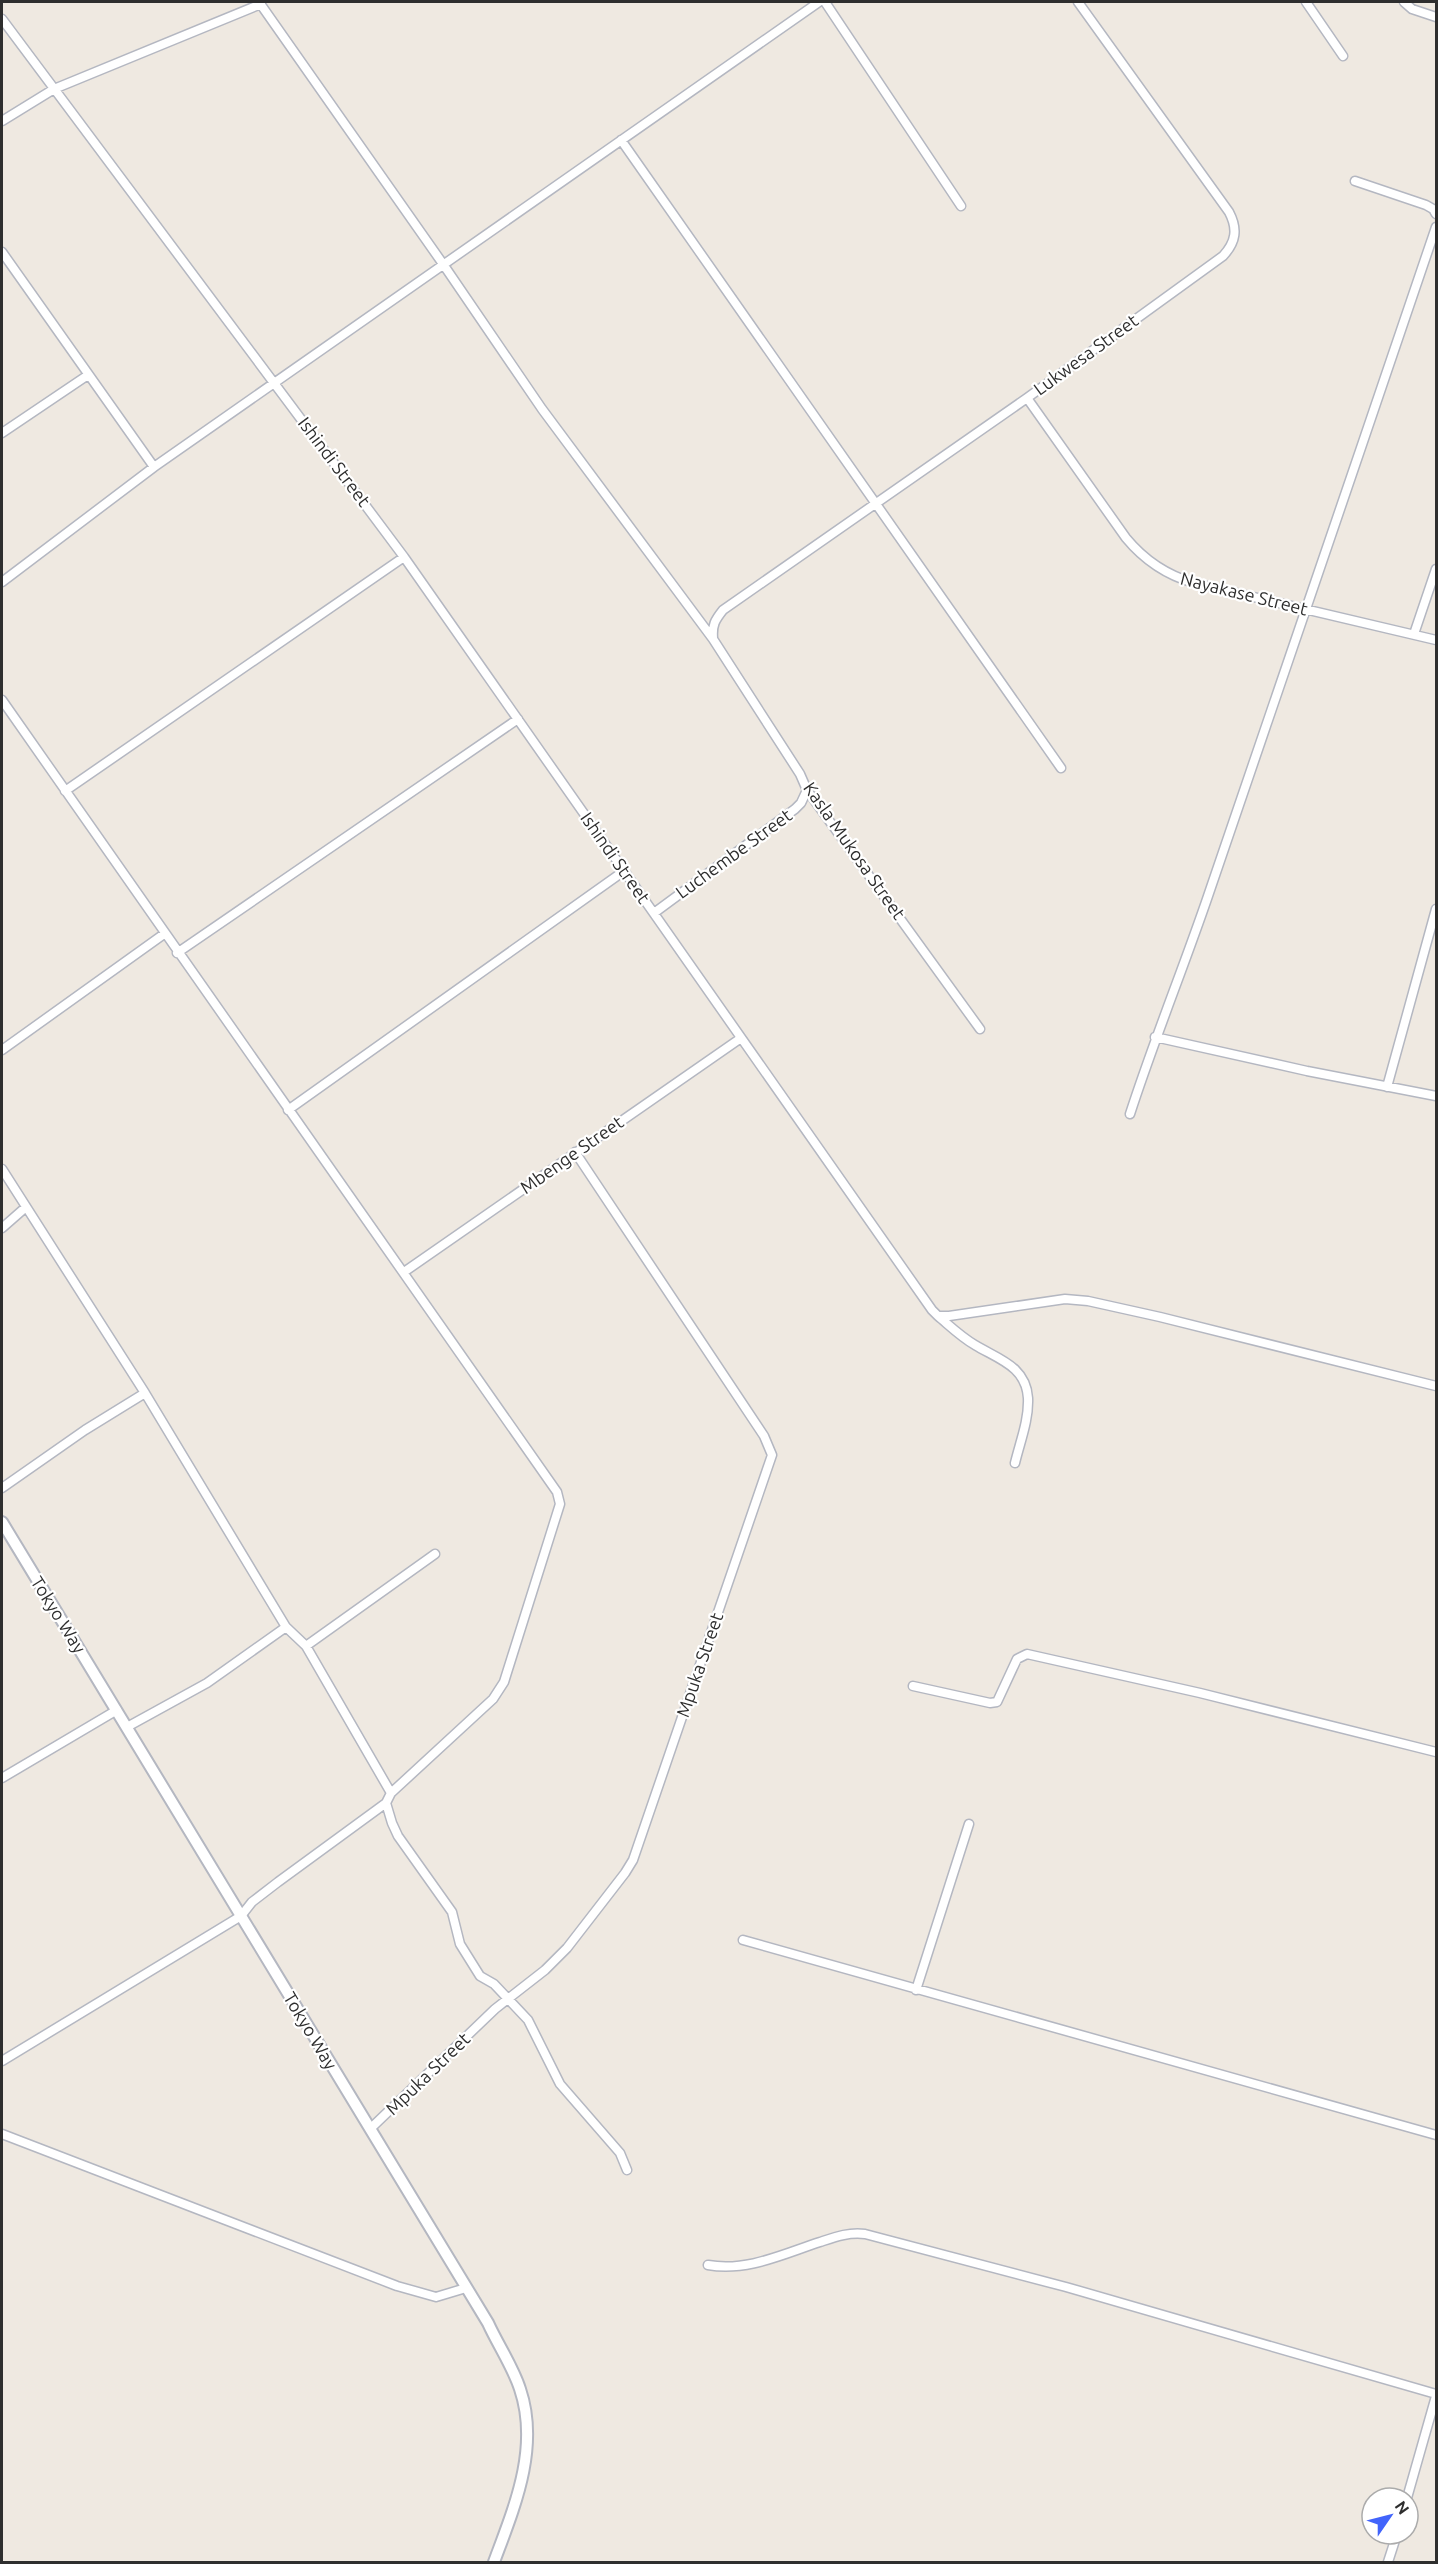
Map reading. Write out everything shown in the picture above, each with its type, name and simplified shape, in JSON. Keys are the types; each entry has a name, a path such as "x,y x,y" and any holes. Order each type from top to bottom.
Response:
{"street":[{"path":"2,582 154,467 819,2"},
{"path":"825,2 961,206"},
{"name":"Lukwesa Street","path":"713,639 712,628 723,610 874,502 1027,398 1223,256 1231,246 1235,236 1229,212 1078,2"},
{"path":"1306,2 1343,56"},
{"path":"1404,2 1412,9 1437,17"},
{"path":"2,121 54,89 260,3"},
{"name":"Kasla Mukosa Street","path":"260,3 542,409 713,639 800,774 807,790 980,1029"},
{"name":"Ishindi Street","path":"2,19 404,556 932,1310 974,1345 1015,1367 1024,1381 1028,1397 1015,1463"},
{"path":"621,140 1061,768"},
{"path":"1355,181 1433,208 1437,214"},
{"path":"1131,1113 1155,1037 1205,904 1437,227"},
{"path":"2,252 154,467"},
{"path":"2,433 88,375"},
{"name":"Nayakase Street","path":"1027,398 1126,538 1143,558 1180,579 1437,640"},
{"path":"65,791 404,556"},
{"path":"1414,634 1437,569"},
{"path":"2,700 177,953 557,1492 560,1503 504,1682 493,1700 391,1793 386,1803 252,1902 241,1916 2,2061"},
{"path":"177,953 518,719"},
{"name":"Luchembe Street","path":"654,913 795,809 801,803 807,790"},
{"path":"288,1110 624,871"},
{"path":"1387,1087 1437,909"},
{"path":"2,1050 164,934"},
{"path":"1155,1037 1437,1096"},
{"name":"Mbenge Street","path":"404,1272 741,1038"},
{"name":"Mpuka Street","path":"370,2129 507,1999 545,1970 567,1948 601,1906 633,1860 772,1455 764,1436 575,1152"},
{"path":"2,1169 145,1393 286,1627 306,1646 391,1793"},
{"path":"2,1228 26,1207"},
{"path":"938,1316 1065,1299 1088,1301 1437,1386"},
{"path":"2,1488 85,1430 145,1393"},
{"name":"Tokyo Way","path":"2,1522 488,2323 520,2389 526,2414 527,2447 519,2492 494,2562"},
{"path":"306,1646 435,1554"},
{"path":"127,1727 207,1683 286,1627"},
{"path":"913,1686 990,1703 997,1702 1017,1659 1027,1654 1200,1693 1437,1752"},
{"path":"2,1778 117,1710"},
{"path":"386,1803 398,1836 452,1912 460,1944 480,1976 494,1984 534,2029 560,2084 620,2153 627,2170"},
{"path":"916,1990 969,1824"},
{"path":"743,1940 1437,2135"},
{"path":"2,2134 397,2286 436,2297 466,2288"},
{"path":"708,2265 722,2268 758,2264 845,2234 864,2234 1066,2287 1437,2395 1410,2486"},
{"path":"1388,2562 1393,2546"}]}
